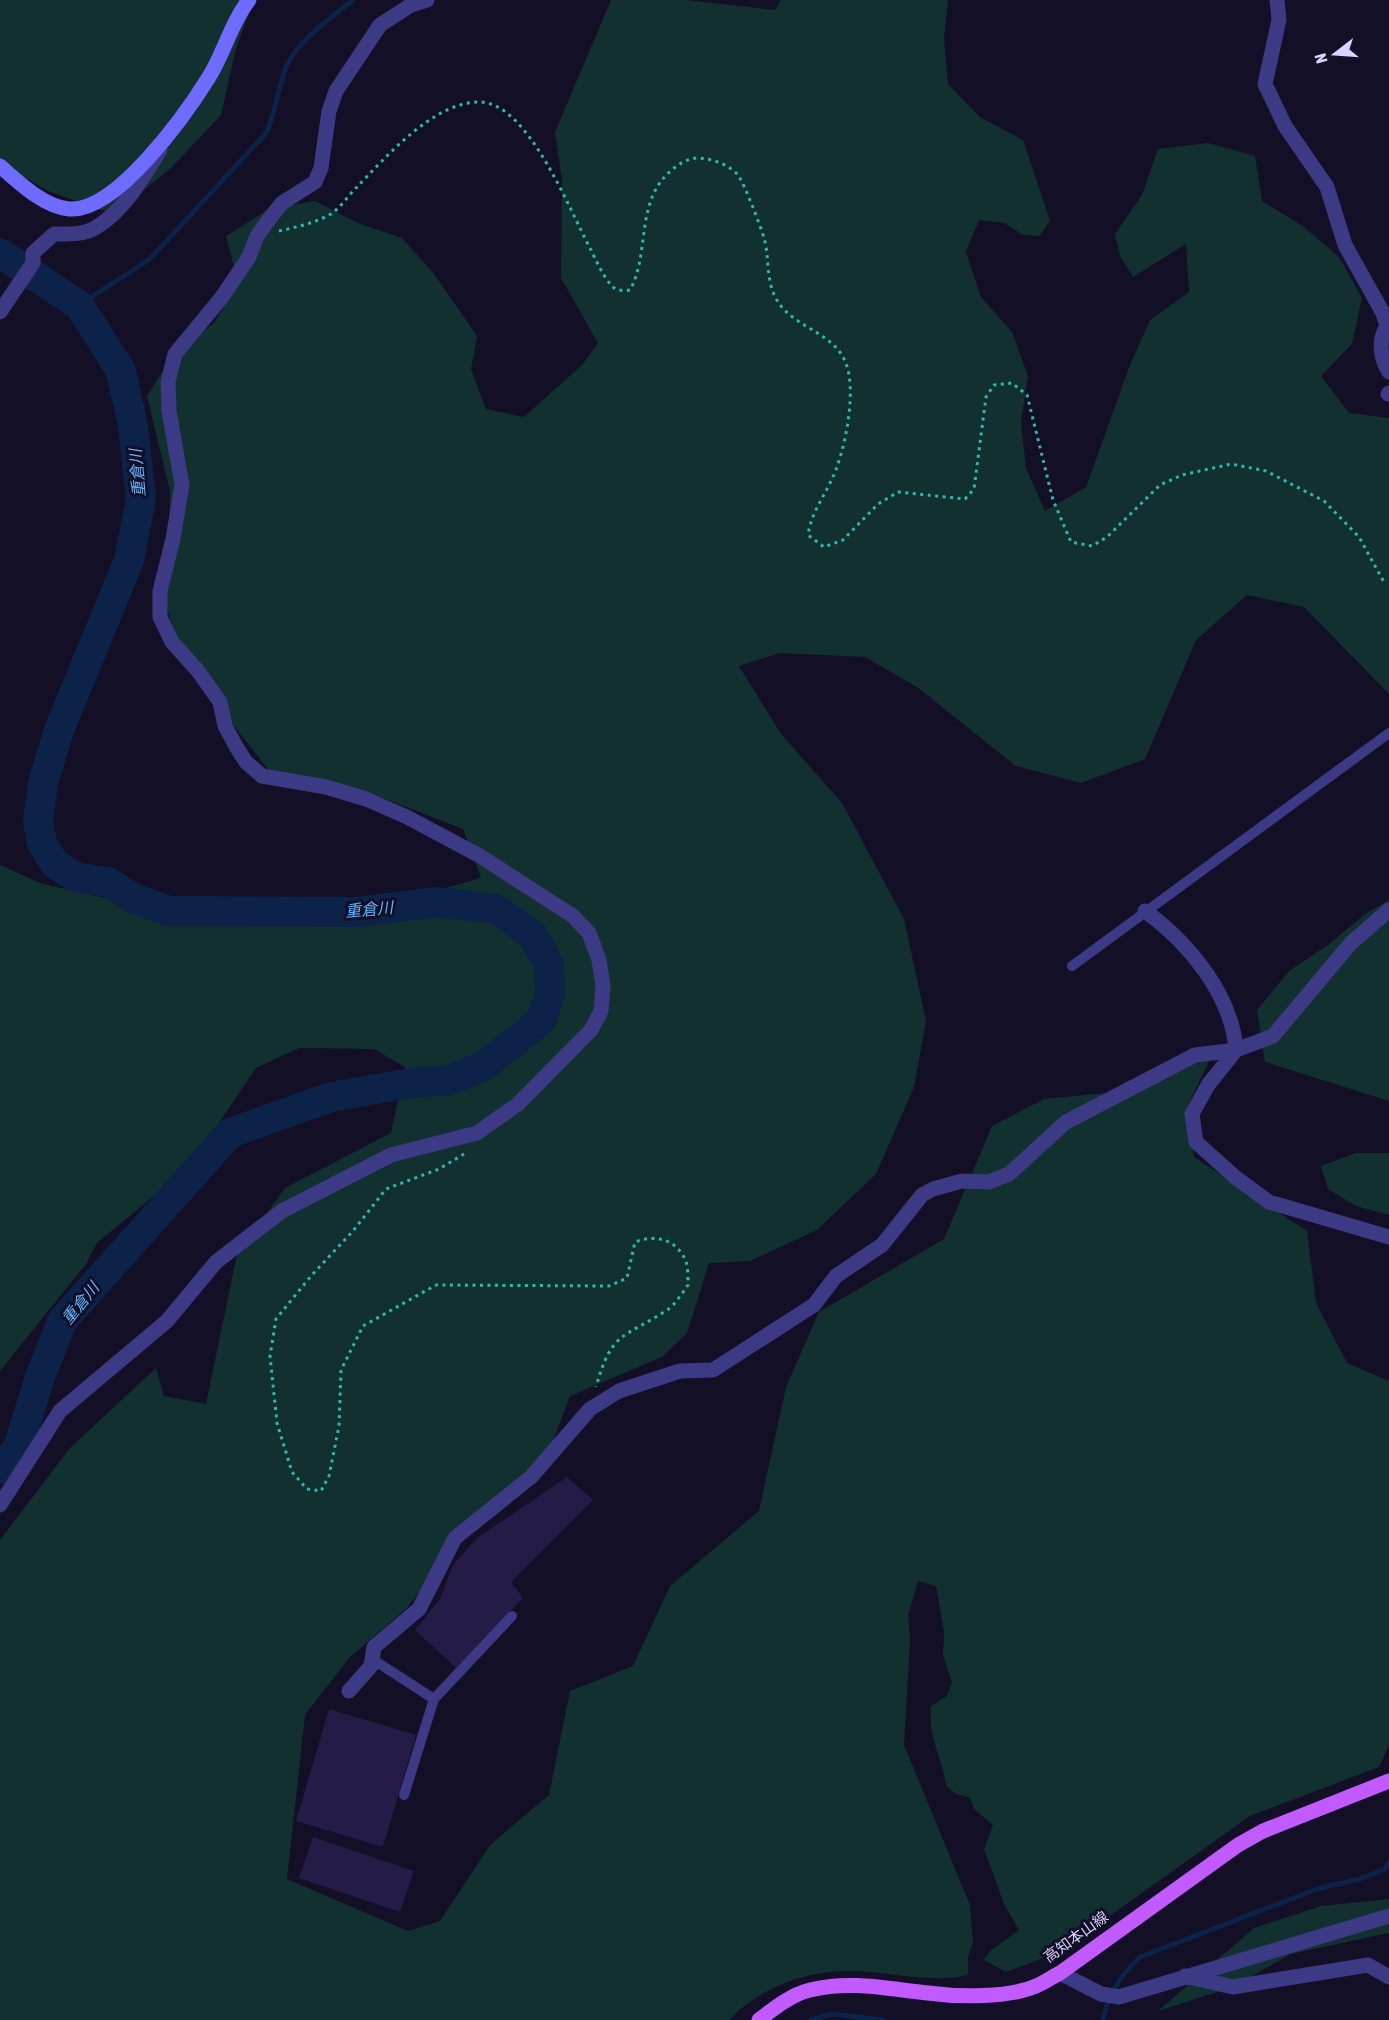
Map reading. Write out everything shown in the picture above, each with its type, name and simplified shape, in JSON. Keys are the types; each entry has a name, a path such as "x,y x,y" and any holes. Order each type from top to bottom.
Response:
{"main road":[{"name":"高知本山線","path":"759,2020 774,2008 807,1990 838,1985 873,1985 930,1994 1009,1993 1035,1987 1060,1973 1238,1845 1263,1831 1389,1781"}],"street":[{"path":"0,312 23,281 33,263 33,253 54,234 85,232 104,220 140,185 165,139 209,77 249,0"},
{"path":"0,1504 60,1411 167,1321 216,1262 282,1211 391,1155 477,1133 518,1104 591,1030 601,1011 603,986 599,960 589,933 573,916 480,856 407,817 366,799 326,787 261,776 246,762 237,748 225,726 220,702 198,671 172,642 160,617 160,591 173,539 182,485 169,411 168,382 175,354 222,297 249,257 257,236 282,202 315,182 321,168 328,111 336,91 380,25 411,5 427,0"},
{"path":"1277,0 1279,20 1265,84 1285,126 1327,187 1345,245 1383,313 1386,326 1381,336 1383,363 1389,372"},
{"path":"0,166 52,205 82,209 111,194 165,139"},
{"path":"349,1691 371,1665 374,1647 419,1609 455,1538 531,1477 590,1409 619,1391 680,1371 713,1370 814,1305 836,1276 882,1245 922,1195 933,1188 962,1181 989,1182 1009,1173 1066,1122 1195,1055 1236,1050 1273,1036 1351,943 1389,909"},
{"path":"1145,911 1163,924 1202,968 1222,1000 1234,1031 1236,1050 1208,1085 1192,1114 1196,1142 1235,1177 1269,1202 1389,1237"},
{"path":"1060,1973 1101,1994 1119,1997 1389,1916"},
{"path":"1185,1976 1233,1987 1368,1965 1389,1977"}],"lane":[{"path":"1072,966 1389,733"},
{"path":"404,1795 434,1699 512,1616"},
{"path":"372,1659 434,1699"}],"path":[{"path":"257,236 304,226 332,213 414,130 442,112 478,101 495,104 511,114 531,136 597,261 614,287 622,291 630,290 638,275 650,204 656,189 675,167 694,158 716,160 739,176 765,240 765,263 773,293 789,315 830,340 844,354 850,376 847,424 832,479 810,518 808,535 824,547 843,540 878,504 898,492 965,499 974,489 986,397 994,385 1012,383 1027,394 1050,478 1053,500 1071,542 1092,546 1107,537 1160,485 1182,475 1231,464 1266,471 1324,501 1359,537 1385,584"},
{"path":"477,1133 466,1152 448,1164 386,1189 353,1232 311,1276 276,1319 270,1356 277,1423 292,1472 306,1489 321,1491 329,1476 339,1426 342,1370 363,1326 436,1285 609,1286 627,1278 635,1242 650,1236 668,1240 686,1261 688,1285 669,1309 632,1329 612,1346 603,1364 590,1409"}],"green space":[{"path":"0,0 254,0 236,48 221,115 171,168 114,214 48,191 0,163"},
{"path":"611,0 686,0 775,10 781,0 948,0 944,38 948,84 980,117 1023,140 1050,221 1039,236 1023,235 1004,223 979,220 966,252 981,297 1012,332 1028,376 1021,422 1026,468 1045,511 1086,487 1130,365 1150,320 1189,292 1186,244 1133,277 1120,256 1115,234 1142,195 1158,149 1208,143 1255,156 1262,201 1303,226 1339,257 1362,298 1352,344 1321,376 1349,413 1389,418 1389,694 1304,607 1247,595 1196,640 1145,759 1081,783 1016,766 917,687 865,657 780,653 739,666 781,734 842,803 904,919 926,1021 914,1087 876,1174 817,1230 750,1261 709,1263 687,1333 662,1357 570,1396 540,1475 466,1529 407,1608 349,1658 305,1715 287,1879 408,1931 440,1921 490,1845 549,1795 570,1691 633,1666 670,1586 759,1511 786,1387 819,1312 944,1239 992,1126 1044,1099 1127,1091 1211,1057 1188,1105 1194,1157 1307,1231 1316,1303 1347,1363 1389,1381 1389,1745 1379,1767 1250,1816 1059,1952 1006,1972 984,1960 990,1951 1019,1930 1004,1904 984,1849 993,1825 974,1809 970,1798 956,1794 946,1786 933,1738 931,1706 947,1696 952,1683 943,1655 944,1632 936,1586 918,1581 908,1615 910,1640 904,1745 970,1905 973,1943 968,1957 968,1975 924,1978 849,1971 816,1974 769,1990 729,2020 0,2020 0,1540 70,1448 156,1368 164,1396 206,1404 237,1254 285,1188 391,1133 405,1067 374,1049 299,1048 256,1068 190,1166 97,1243 86,1264 0,1371 0,865 43,884 173,913 233,919 282,915 368,898 428,893 481,878 463,829 375,795 282,787 227,717 175,635 161,589 169,541 170,491 147,396 176,350 214,323 238,282 226,236 269,209 315,201 358,223 402,238 434,274 477,336 471,369 486,409 524,417 582,365 598,343 561,278 562,180 555,132"},
{"path":"1389,900 1389,1101 1265,1062 1257,1010 1289,971 1328,945 1365,914"},
{"path":"1356,1153 1389,1153 1389,1215 1356,1206 1328,1189 1321,1166"},
{"path":"1389,1899 1389,1933 1291,1954 1233,1987 1158,2011 1254,1928 1321,1906"}],"building":[{"path":"567,1477 593,1500 511,1582 523,1598 456,1668 415,1630 440,1599 453,1565 477,1538"},
{"path":"329,1709 416,1735 383,1847 296,1821"},
{"path":"313,1837 414,1871 400,1912 299,1878"}],"waterway":[{"path":"79,305 150,259 266,133 289,60 304,41 353,0"},
{"name":"重倉川","path":"0,253 79,305 121,371 133,426 141,499 129,560 59,730 43,783 38,821 42,843 54,863 75,877 108,882 135,899 169,911 357,912 436,902 496,909 533,935 549,965 550,994 541,1021 482,1067 447,1081 416,1082 331,1097 230,1133 62,1321 40,1377 18,1448 0,1469"},
{"path":"1103,2020 1116,1986 1140,1957 1317,1889 1360,1879 1385,1869 1389,1862"},
{"path":"811,2020 832,2014 883,2020"}]}
